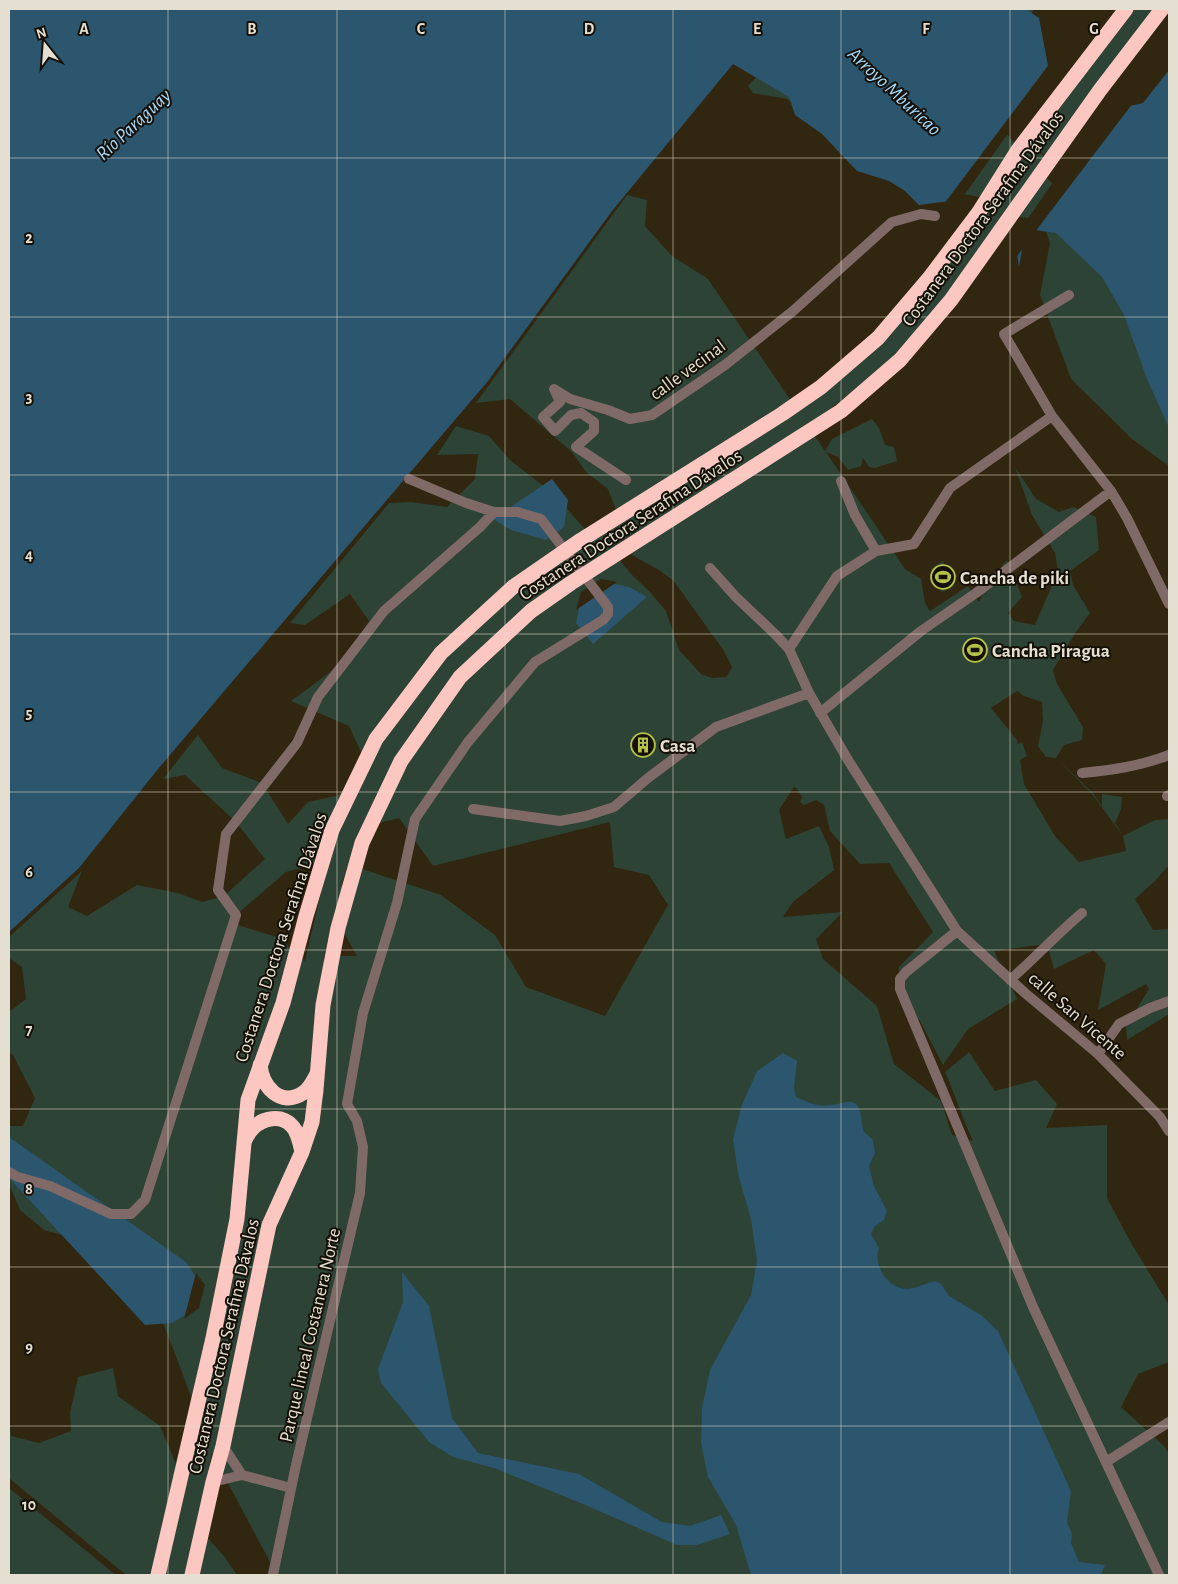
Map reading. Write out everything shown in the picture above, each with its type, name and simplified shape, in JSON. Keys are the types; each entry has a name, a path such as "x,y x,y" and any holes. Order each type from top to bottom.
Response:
{"highway":[{"name":"Costanera Doctora Serafina Dávalos","path":"158,1575 213,1338 237,1219 248,1100 284,1003 306,916 332,830 376,739 441,653 513,587 581,540 782,414 821,387 878,338 930,277 979,212 1018,150 1126,9"},
{"name":"Costanera Doctora Serafina Dávalos","path":"192,1575 223,1446 256,1283 270,1225 302,1152 312,1122 323,1005 338,928 362,843 401,761 460,677 531,611 598,565 841,411 900,360 951,300 1100,90 1162,9"},
{"path":"260,1064 261,1075 266,1086 276,1095 288,1098 296,1097 305,1092 311,1086 317,1074"},
{"path":"244,1142 252,1128 272,1118 283,1119 293,1126 299,1138 302,1152"}],"street":[{"name":"calle vecinal","path":"626,480 576,447 594,431 594,422 581,413 571,415 554,431 543,417 560,402 554,389 570,399 608,410 630,420 652,415 725,365 793,311 892,222 921,214 935,216"},
{"path":"1069,295 1004,334 1052,416 1111,491 1127,518 1169,604"},
{"path":"710,568 735,596 789,649 836,576 876,551 914,544 950,488 1052,416"},
{"path":"9,1172 18,1177 50,1186 111,1214 131,1214 145,1200 236,915 218,890 226,834 297,743 318,698 384,611 480,527 494,512 409,479"},
{"path":"841,481 855,515 876,551"},
{"path":"820,713 921,630 976,593 1111,491"},
{"name":"Parque lineal Costanera Norte","path":"273,1575 360,1193 363,1147 357,1121 347,1104 363,1013 397,903 415,818 468,742 535,662 603,620 608,614 608,607 541,520 517,512 494,512"},
{"name":"calle San Vicente","path":"789,649 820,713 957,931 1010,980 1098,1054 1160,1117 1169,1132"},
{"path":"473,809 560,821 586,816 614,807 648,778 716,727 810,693"},
{"path":"1082,773 1122,769 1169,754"},
{"path":"1010,980 1037,956 1056,935 1082,913"},
{"path":"957,931 906,972 900,979 900,989 1033,1307 1159,1575"},
{"path":"1098,1054 1119,1024 1150,1008 1169,1001"},
{"path":"1106,1462 1169,1422"},
{"path":"223,1446 242,1475"},
{"path":"213,1482 242,1475 292,1488"}],"green space":[{"path":"839,9 1034,9 1028,20 1005,132 1025,155 1032,147 1047,158 1039,169 1061,193 1169,98 1169,466 1132,439 1071,379 1040,295 1050,243 1042,221 1016,216 901,349 872,376 808,426 825,451 832,439 872,419 879,428 885,445 894,447 897,461 875,468 869,467 863,458 861,466 848,470 838,457 826,452 905,569 921,579 925,603 930,611 968,586 979,602 987,585 1007,560 1022,597 1008,613 1014,621 1035,625 1058,571 1055,553 1032,515 1015,467 1036,499 1059,512 1073,507 1096,517 1099,550 1070,571 1073,585 1090,613 1053,670 1057,684 1083,727 1082,740 1064,745 1056,758 1046,757 1038,746 1043,721 1042,702 1024,696 1017,691 991,708 1017,740 1018,744 1022,742 1027,756 1020,760 1024,784 1055,836 1079,862 1126,851 1123,836 1155,820 1169,819 1169,867 1135,899 1153,930 1169,929 1169,1014 1127,1040 1126,1026 1149,989 1146,984 1098,1010 1106,964 1094,950 1054,969 1047,944 994,951 1017,999 968,1029 943,1065 920,1021 898,997 899,967 933,932 889,863 860,864 830,831 824,805 816,800 804,805 800,802 802,797 794,787 779,810 786,839 819,826 829,847 834,870 793,902 783,917 843,912 816,939 823,959 877,1006 894,1064 941,1101 952,1135 973,1141 945,1072 969,1052 995,1091 1036,1080 1057,1104 1046,1128 1107,1125 1107,1198 1131,1243 1169,1305 1169,1362 1138,1374 1121,1407 1165,1447 1169,1454 1169,1575 267,1575 270,1562 212,1453 196,1525 224,1556 237,1575 126,1575 9,1478 9,1418 11,1436 39,1443 71,1431 70,1413 78,1377 113,1368 118,1396 160,1426 176,1464 182,1503 201,1423 164,1325 113,1289 83,1241 44,1230 20,1210 9,1184 9,1126 23,1126 35,1098 13,1055 9,1052 9,1012 26,999 22,967 9,958 9,937 82,871 68,907 87,916 137,885 178,893 202,902 224,896 265,859 235,821 185,775 163,779 198,735 222,768 262,783 288,824 308,802 336,796 364,775 368,767 349,726 291,701 345,661 369,621 350,594 305,625 290,623 389,503 411,502 447,507 475,479 478,454 437,455 456,426 489,436 510,460 555,495 589,534 597,539 621,524 608,489 587,473 572,452 510,399 476,403 627,195 647,200 645,226 672,256 708,279 798,411 824,393 986,198 957,193 844,142 787,99 753,93 748,86 798,31","holes":["633,545 630,554 673,580 724,651 732,667 726,677 712,678 701,674 679,650 666,611 631,574 613,551","399,818 433,866 610,822 614,867 649,875 668,905 605,1016 526,987 495,935 441,895 359,868 341,886 360,828","322,863 324,879 305,961 280,938 228,922 286,872","334,915 357,956 331,956 323,960"]},
{"path":"1131,9 1153,9 1048,157 1032,145"},
{"name":"Cancha de piki","path":"943,561 954,586 942,592 931,569"},
{"path":"1056,758 1093,793 1102,806 1102,794 1122,797 1121,809 1115,823 1123,836 1092,794"},
{"path":"9,1488 116,1575 9,1575"}],"water":[{"path":"9,9 1026,9 1039,18 1049,71 958,200 919,205 905,191 889,181 857,171 822,134 795,115 789,97 733,64 612,211 488,381 158,769 79,868 9,932"},
{"path":"1169,70 1169,428 1147,379 1124,315 1102,277 1056,233 1035,230 1023,244 1019,267 1015,241 1106,111 1143,103"},
{"path":"552,479 568,500 564,527 546,540 511,530 493,519"},
{"path":"601,581 629,587 647,597 593,644 576,623 582,594"},
{"path":"783,1053 797,1061 794,1089 796,1097 818,1105 855,1103 861,1117 863,1131 873,1140 875,1153 869,1166 874,1186 887,1211 884,1220 875,1226 871,1234 879,1248 878,1262 883,1275 893,1285 907,1289 935,1281 941,1284 949,1296 981,1315 998,1331 1071,1491 1067,1522 1072,1534 1071,1543 1079,1562 1105,1565 1101,1575 751,1575 736,1525 708,1477 701,1443 702,1408 710,1370 751,1295 757,1261 751,1219 738,1174 733,1139 742,1105 757,1071"},
{"path":"9,1137 186,1262 202,1286 197,1308 172,1323 145,1325 9,1178"},
{"path":"402,1272 429,1306 452,1418 478,1453 579,1474 662,1522 690,1526 721,1515 730,1534 697,1545 677,1545 494,1468 453,1457 429,1442 381,1383 378,1369 403,1302"}],"pier":[{"path":"1050,63 1051,73 960,201 944,204"},
{"path":"1133,103 1015,259 1013,240 1104,109"},
{"path":"601,579 617,582 576,610 581,592"},
{"path":"196,1273 205,1285 199,1308 184,1319"}],"place":[{"name":"Cancha de piki","path":"943,577"},
{"name":"Cancha Piragua","path":"975,650"},
{"name":"Casa","path":"643,745"}],"water label":[{"name":"Arroyo Mburicao","path":"895,91"},
{"name":"Río Paraguay","path":"133,124"}]}
